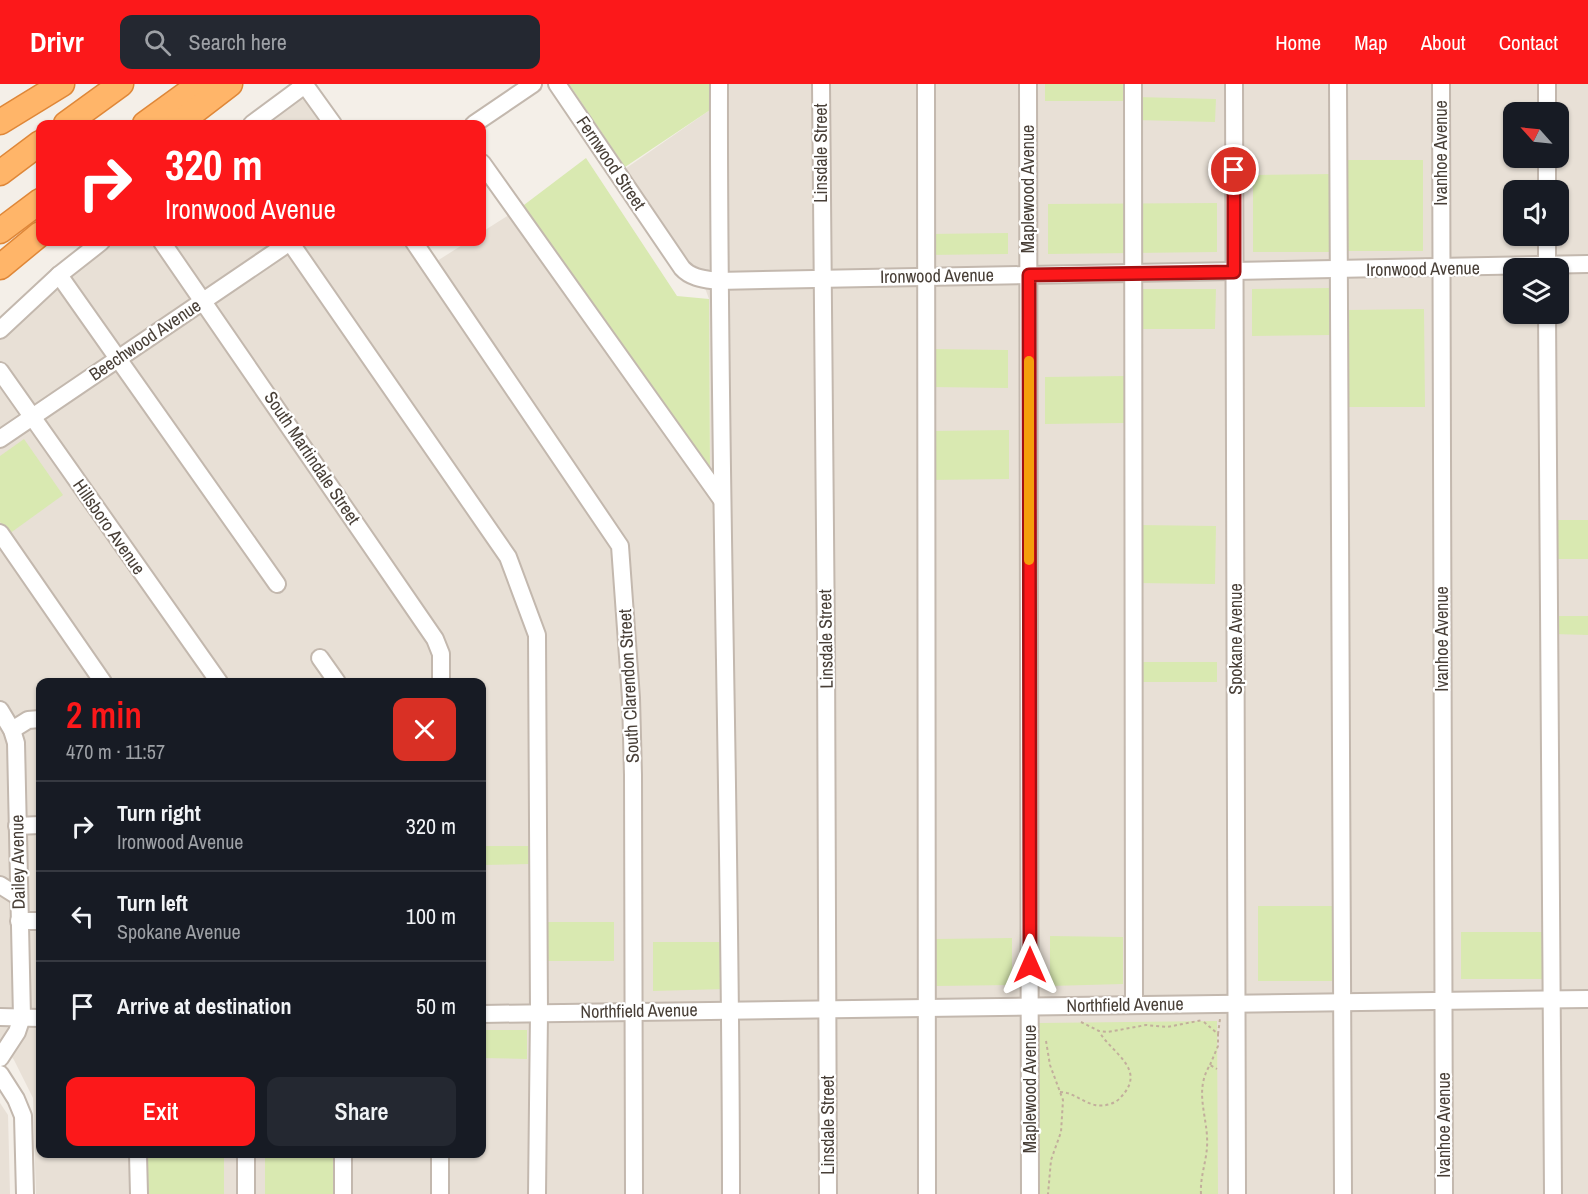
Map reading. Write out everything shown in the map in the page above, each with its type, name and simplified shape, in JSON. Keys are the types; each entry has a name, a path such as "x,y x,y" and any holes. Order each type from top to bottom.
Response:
{"highway":[{"path":"0,122 62,84"},
{"path":"72,120 121,84"},
{"path":"150,120 200,84"},
{"path":"183,120 230,84"},
{"path":"0,173 36,146"},
{"path":"0,231 36,204"},
{"path":"0,267 36,237"}],"street":[{"path":"257,120 305,84 330,120"},
{"path":"480,120 533,84"},
{"name":"Fernwood Street","path":"557,84 664,242"},
{"path":"718,84 722,500 731,1010 731,1194"},
{"name":"Linsdale Street","path":"820,84 828,1194"},
{"path":"926,84 927,1194"},
{"name":"Maplewood Avenue","path":"1028,84 1030,1194"},
{"path":"1133,84 1134,1004"},
{"name":"Spokane Avenue","path":"1234,84 1237,1194"},
{"path":"1338,84 1343,1194"},
{"name":"Ivanhoe Avenue","path":"1441,84 1444,1194"},
{"path":"1547,102 1548,84"},
{"path":"486,169 722,500"},
{"name":"Ironwood Avenue","path":"664,242 686,273 697,278 719,281 821,277 1503,268"},
{"path":"0,330 59,274 96,246"},
{"name":"South Martindale Street","path":"165,246 435,639 441,654 441,678"},
{"name":"Beechwood Avenue","path":"0,439 284,246"},
{"path":"293,246 508,557 537,635 539,1013 537,1194"},
{"name":"South Clarendon Street","path":"417,246 620,546 631,698 634,1194"},
{"name":"Ironwood Avenue","path":"1569,265 1588,264"},
{"path":"59,274 277,584"},
{"path":"1547,324 1554,1194"},
{"name":"Hillsboro Avenue","path":"0,371 216,678"},
{"path":"0,533 100,678"},
{"path":"320,658 334,678"},
{"name":"Dailey Avenue","path":"0,710 12,730 16,743 22,1017"},
{"path":"12,730 28,720 36,719"},
{"path":"17,826 36,825"},
{"path":"0,885 19,897"},
{"path":"19,921 36,921"},
{"name":"Northfield Avenue","path":"486,1014 1588,999"},
{"path":"0,1017 36,1018"},
{"path":"0,1058 12,1041 22,1017"},
{"path":"0,1074 16,1099 23,1116 25,1194"},
{"path":"138,1158 139,1194"},
{"path":"246,1158 246,1194"},
{"path":"344,1158 344,1194"},
{"path":"440,1158 440,1194"}],"path":[{"path":"1099,1031 1116,1031 1146,1025 1167,1027 1220,1018 1227,1019"},
{"path":"1202,1194 1202,1172 1207,1148 1203,1076 1218,1046 1220,1018"},
{"path":"1060,1092 1095,1105 1107,1105 1118,1101 1130,1084 1131,1075 1127,1064 1099,1031 1076,1019"},
{"path":"1202,1021 1218,1034"},
{"path":"1045,1035 1050,1065 1063,1100 1061,1132 1051,1160 1048,1194"},
{"path":"1210,1065 1218,1069"}],"shaded area":[{"path":"710,84 1588,84 1588,1194 36,1194 33,1098 14,1060 0,1041 0,337 105,246 426,246 437,261 461,246 486,246 486,229 520,208 710,468 709,299 697,266 688,267 622,171 710,110"},
{"path":"312,85 338,120 265,120"},
{"path":"0,1103 8,1115 10,1194 0,1194"}],"green space":[{"path":"569,84 710,84 710,110 625,167"},
{"path":"1045,84 1124,84 1124,101 1045,101"},
{"path":"1136,97 1216,99 1215,122 1135,120"},
{"path":"586,158 677,296 709,299 710,470 520,208"},
{"path":"1343,160 1423,160 1423,251 1342,251"},
{"path":"1333,174 1333,252 1253,252 1253,175"},
{"path":"1217,203 1217,252 1048,254 1048,204"},
{"path":"1008,233 1008,254 928,255 928,234"},
{"path":"1330,288 1331,335 1252,336 1252,289"},
{"path":"1136,289 1216,289 1215,329 1136,329"},
{"path":"1424,309 1425,407 1347,407 1346,310"},
{"path":"930,349 1008,350 1008,388 930,387"},
{"path":"1125,376 1125,423 1045,424 1045,377"},
{"path":"1009,430 1009,479 930,480 929,431"},
{"path":"24,439 63,495 9,534 0,522 0,456"},
{"path":"1554,520 1588,520 1588,559 1553,559"},
{"path":"1138,525 1216,526 1215,584 1136,583"},
{"path":"1553,616 1588,616 1588,635 1553,634"},
{"path":"1136,662 1217,662 1217,682 1136,682"},
{"path":"486,846 530,846 530,864 486,865"},
{"path":"1258,906 1333,906 1333,981 1258,981"},
{"path":"540,922 614,922 614,961 540,961"},
{"path":"1461,932 1543,932 1543,979 1461,979"},
{"path":"1050,936 1123,937 1123,984 1050,986"},
{"path":"1012,938 1012,985 935,986 934,939"},
{"path":"653,942 726,942 726,989 653,991"},
{"path":"1217,1021 1218,1194 1039,1194 1039,1023"},
{"path":"486,1030 527,1030 527,1059 486,1058"},
{"path":"147,1158 224,1158 224,1194 147,1194"},
{"path":"265,1158 334,1158 334,1194 265,1194"}],"slow traffic":[{"path":"1029,361 1029,560"}],"route":[{"path":"1030,965 1029,275 1234,272 1234,170"}]}
